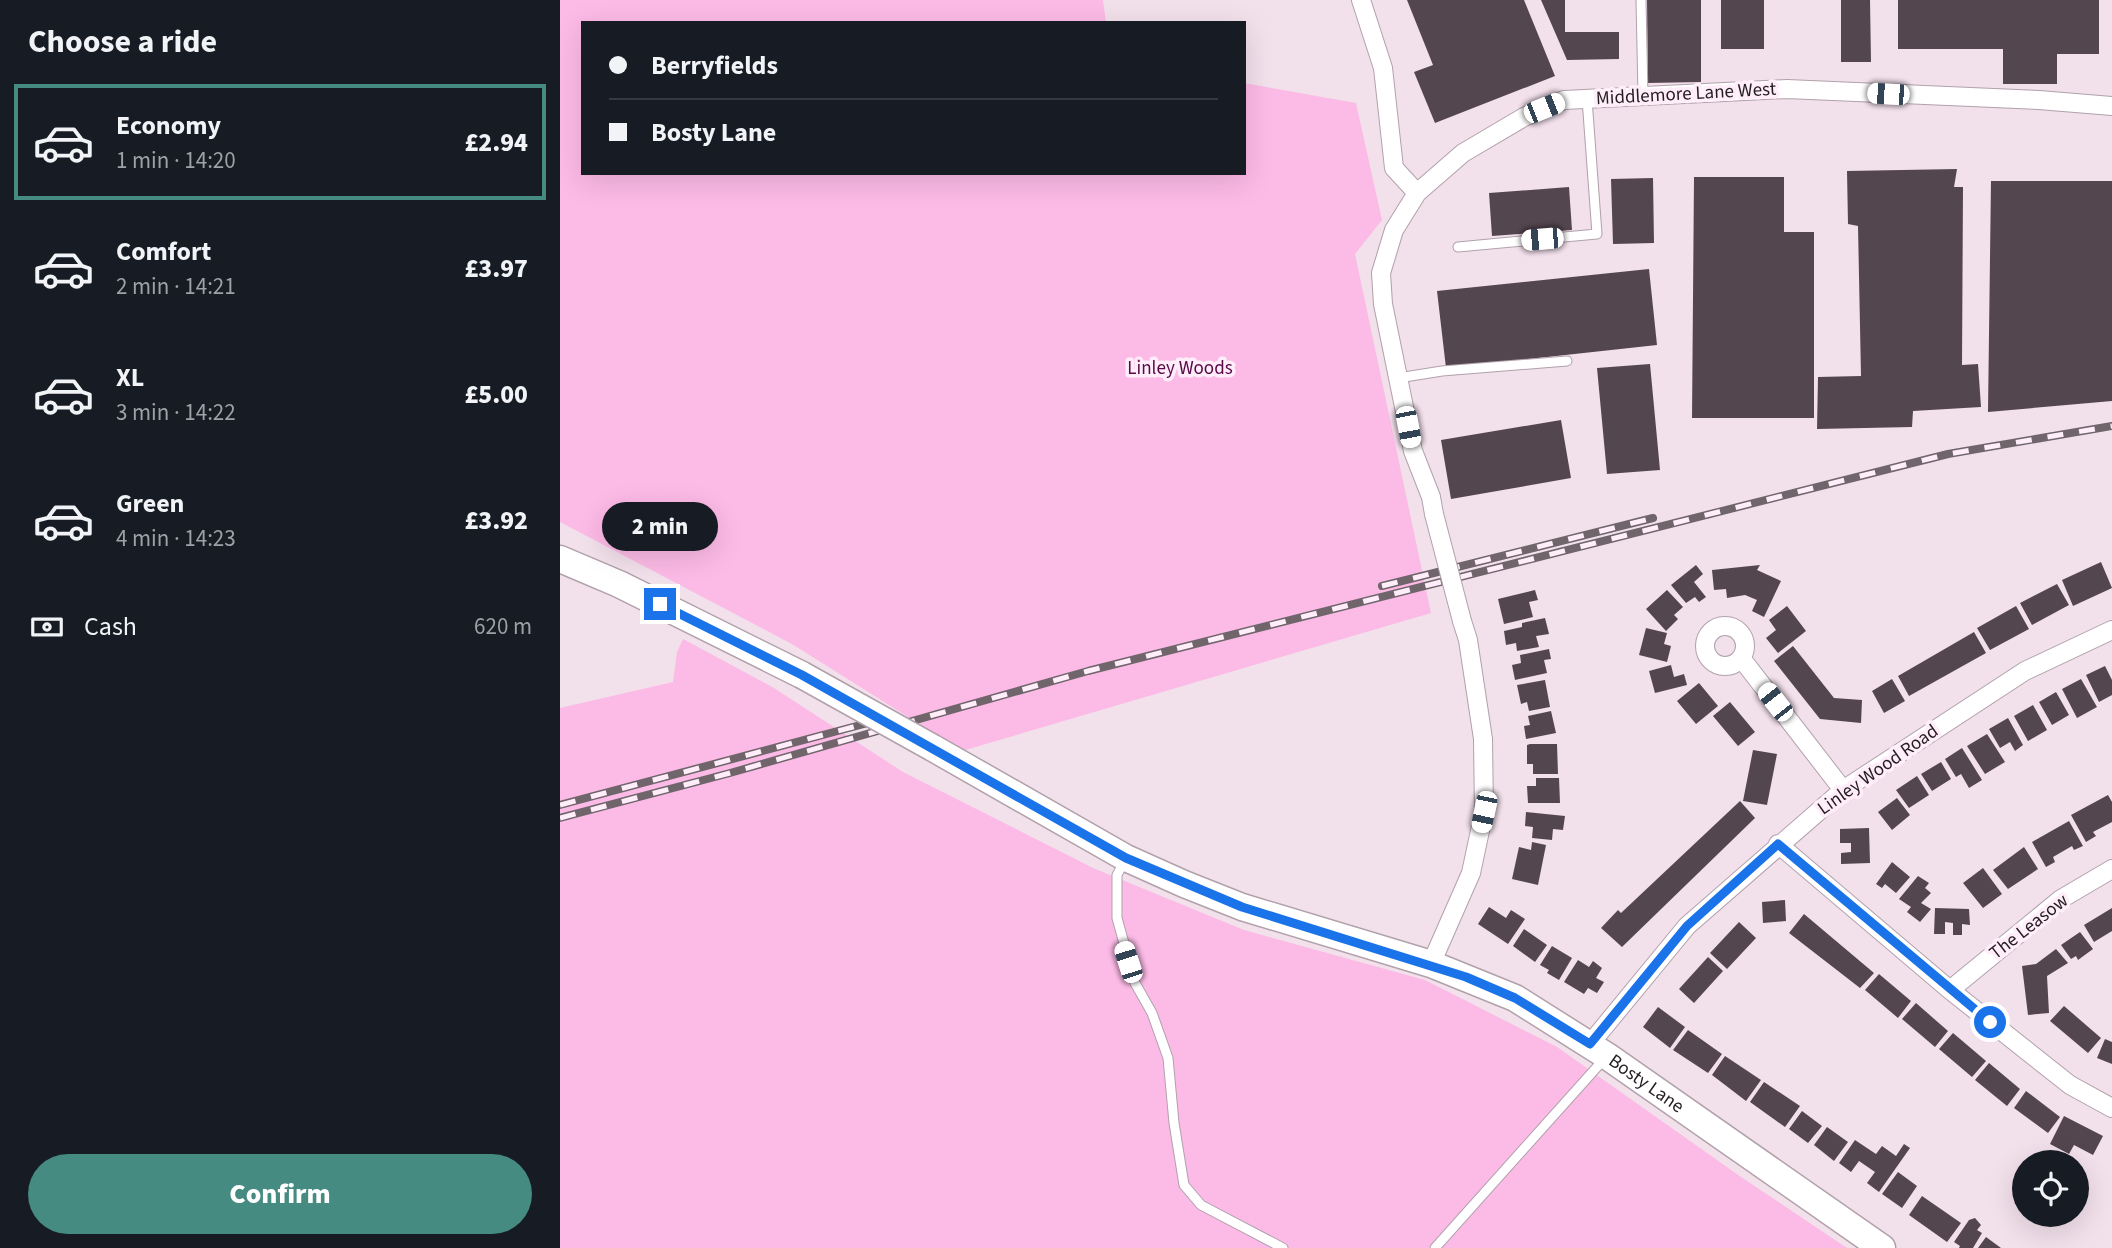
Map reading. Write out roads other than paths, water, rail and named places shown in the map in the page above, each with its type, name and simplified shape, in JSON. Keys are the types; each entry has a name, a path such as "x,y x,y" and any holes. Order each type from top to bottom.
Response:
{"main road":[{"name":"Bosty Lane","path":"560,559 631,590 802,675 1126,858 1242,907 1431,964 1515,998 1598,1050 1882,1248"}],"street":[{"path":"1361,0 1383,68 1394,168 1417,193"},
{"name":"Middlemore Lane West","path":"1431,964 1471,873 1484,812 1483,739 1468,640 1431,497 1413,451 1383,304 1381,274 1394,230 1417,193 1463,153 1524,117 1564,100 1787,89 2039,100 2112,107"},
{"name":"Linley Wood Road","path":"1598,1050 1687,926 1843,790 2025,671 2112,630"},
{"path":"1741,658 1843,790"},
{"path":"1778,844 1950,990 2070,1085 2112,1108"},
{"name":"The Leasow","path":"1950,990 2061,899 2112,869"}],"lane":[{"path":"1641,0 1643,96"},
{"path":"1458,247 1597,234 1587,99"},
{"path":"1398,378 1442,371 1567,361"},
{"path":"1126,858 1116,875 1116,918 1135,983 1152,1013 1168,1058 1174,1123 1184,1185 1201,1205 1283,1248"},
{"path":"1435,1248 1598,1050"}],"railway":[{"path":"560,818 730,773 1088,671 1948,454 2112,426"},
{"path":"1382,586 1653,518"},
{"path":"560,805 864,724"}],"park label":[{"name":"Linley Woods","path":"1180,368"}]}
